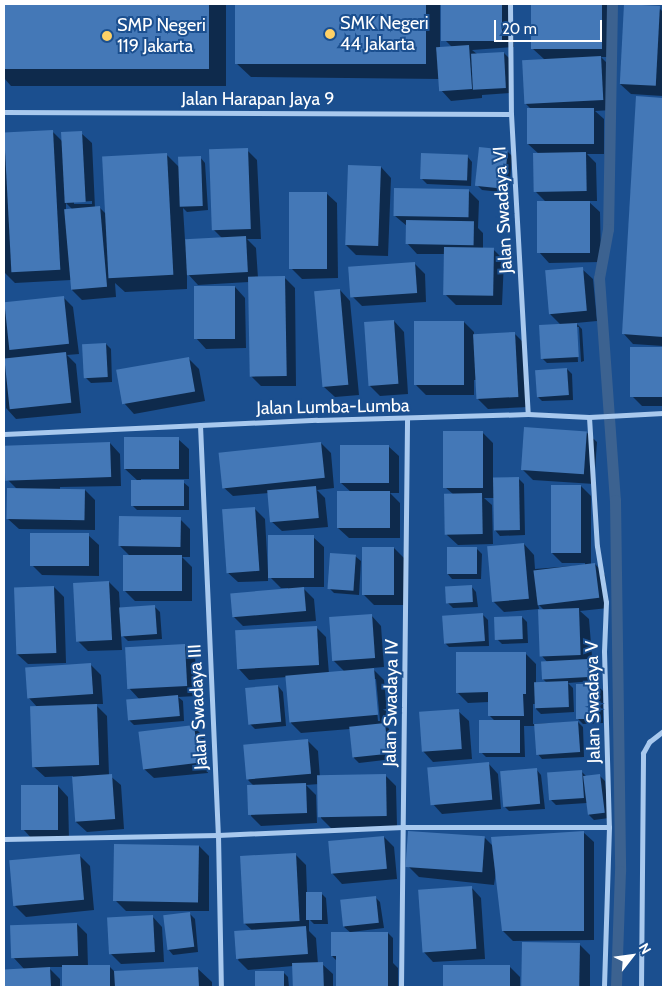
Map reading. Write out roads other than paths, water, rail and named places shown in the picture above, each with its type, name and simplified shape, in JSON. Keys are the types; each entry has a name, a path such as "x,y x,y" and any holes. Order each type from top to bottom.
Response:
{"street":[{"name":"Jalan Swadaya VI","path":"510,4 511,114 528,414"},
{"name":"Jalan Harapan Jaya 9","path":"4,112 511,114"},
{"name":"Jalan Lumba-Lumba","path":"4,434 317,420 407,419 528,414 590,417 663,413"},
{"name":"Jalan Swadaya V","path":"590,417 597,546 606,602 604,651 609,827 604,987"},
{"name":"Jalan Swadaya IV","path":"402,987 407,419"},
{"name":"Jalan Swadaya III","path":"200,425 207,621 218,834 221,987"},
{"path":"641,987 643,753 649,742 663,731"},
{"path":"4,839 403,827 609,827"}],"waterway":[{"path":"612,4 608,229 599,278 615,500 620,871 616,987"}],"place":[{"name":"SMK Negeri 44 Jakarta","path":"330,34"},
{"name":"SMP Negeri 119 Jakarta","path":"107,36"}]}
